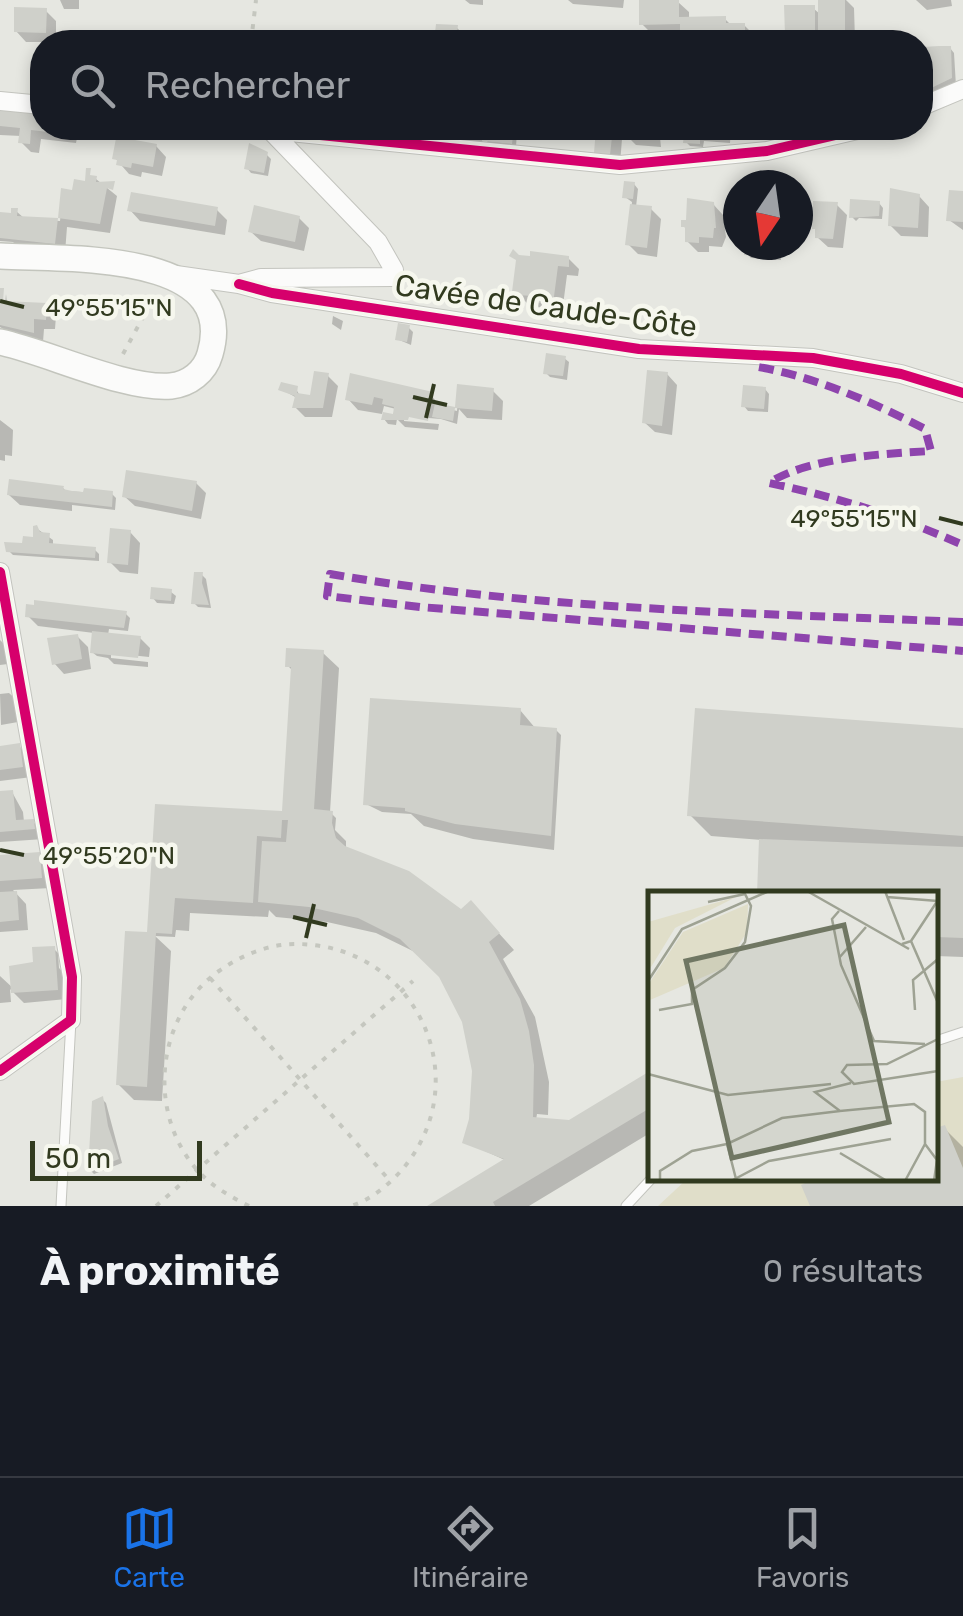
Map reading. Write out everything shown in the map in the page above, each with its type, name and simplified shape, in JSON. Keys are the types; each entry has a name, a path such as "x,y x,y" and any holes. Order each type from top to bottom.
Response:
{"main road":[{"path":"0,256 128,264 173,283 208,310 211,339 210,354 192,379 182,384 150,385 0,342"}],"street":[{"path":"933,102 963,90"},
{"path":"0,100 30,104"},
{"path":"173,283 239,284 261,278 392,276 394,270 378,242 273,140"},
{"path":"371,140 620,165 767,151 814,140"},
{"name":"Cavée de Caude-Côte","path":"239,284 272,293 639,349 813,358 902,374 963,393"},
{"path":"0,572 72,977 71,1020 0,1071"}],"lane":[{"path":"62,1206 71,1020"},
{"path":"938,1040 963,1032"},
{"path":"626,1206 649,1181"}],"path":[{"path":"252,30 256,0"},
{"path":"122,358 124,348 173,283"},
{"path":"249,1206 226,1195 198,1172 178,1142 166,1108 164,1072 170,1037 186,1005 210,978 235,960 263,949 293,944 324,946 353,954 380,970 403,990 422,1020 434,1053 436,1089 430,1124 414,1156 391,1182 351,1206"},
{"path":"210,978 391,1182"},
{"path":"156,1206 413,981"}],"shaded area":[{"path":"963,1077 963,1206 658,1206 685,1181 938,1181 938,1082"}],"building":[{"path":"639,0 679,0 679,17 726,16 726,23 745,23 745,30 680,30 680,24 639,25"},
{"path":"818,0 845,0 845,30 818,30"},
{"path":"784,5 815,5 815,30 785,30"},
{"path":"14,7 47,8 46,30 14,32"},
{"path":"436,24 458,25 457,30 435,30"},
{"path":"951,46 952,78 933,87 933,47"},
{"path":"0,106 30,109 30,144 18,143 20,128 0,126"},
{"path":"116,140 157,144 153,167 132,163 131,168 116,165 117,160 112,159"},
{"path":"483,140 512,140 512,144"},
{"path":"595,140 612,140 610,155 594,153"},
{"path":"249,143 268,152 264,173 244,169"},
{"path":"86,168 91,168 90,175 97,176 96,182 115,181 113,190 107,188 100,224 58,218 61,188 72,190 74,179 85,181"},
{"path":"624,181 635,182 633,199 622,198"},
{"path":"890,188 920,194 918,228 888,226"},
{"path":"949,190 963,191 963,222 946,221"},
{"path":"131,192 218,207 215,226 127,211"},
{"path":"687,198 714,202 713,238 685,242 681,220 686,220"},
{"path":"850,199 880,201 879,216 849,218"},
{"path":"813,201 838,202 833,239 815,238"},
{"path":"630,204 652,206 647,248 625,245"},
{"path":"254,205 300,216 295,242 248,232"},
{"path":"11,208 18,208 17,216 58,218 55,244 0,238 0,212 11,213"},
{"path":"513,249 519,255 530,256 530,251 569,256 569,267 558,266 553,304 533,302 534,296 512,292 516,260 509,256"},
{"path":"0,288 4,288 3,301 47,303 46,320 34,319 34,333 0,325"},
{"path":"398,323 410,325 407,342 395,340"},
{"path":"546,353 566,356 563,376 543,374"},
{"path":"647,370 668,372 662,426 642,423"},
{"path":"314,371 329,373 323,408 292,408 295,396 278,390 281,382 298,386 297,393 310,395"},
{"path":"350,373 433,392 428,421 409,417 381,420 383,412 393,414 394,407 382,404 383,399 374,397 372,405 345,400"},
{"path":"457,384 494,388 492,411 455,408 453,421 432,417 435,403 455,407"},
{"path":"743,385 766,387 764,409 741,407"},
{"path":"126,470 197,481 192,511 122,497"},
{"path":"9,479 64,486 63,489 72,491 113,491 112,507 7,495"},
{"path":"37,525 40,532 50,533 49,543 96,547 95,558 6,552 4,542 22,543 23,536 33,537 33,526"},
{"path":"110,528 131,530 128,565 107,563"},
{"path":"194,572 203,572 209,605 191,604"},
{"path":"151,587 172,589 171,601 150,599"},
{"path":"34,600 127,611 124,628 25,617 26,604 34,605"},
{"path":"92,631 141,636 138,658 90,653"},
{"path":"78,634 82,659 52,665 47,638"},
{"path":"286,648 324,650 314,809 333,811 336,838 345,846 409,871 461,909 471,900 500,933 489,942 520,999 529,1031 534,1065 533,1117 569,1120 648,1072 648,1109 493,1202 495,1206 427,1206 504,1159 462,1143 469,1119 472,1071 462,1022 439,977 400,939 358,918 309,907 258,902 262,841 286,842 288,820 282,820 281,838 257,836 253,903 175,898 172,934 156,933 147,1087 116,1085 125,931 147,932 155,804 282,811 291,667 285,667"},
{"path":"370,698 521,708 520,725 557,728 551,836 455,824 405,808 363,805"},
{"path":"695,708 963,728 963,836 687,816"},
{"path":"20,743 23,767 0,770 0,746"},
{"path":"13,790 16,820 34,819 35,829 0,832 0,791"},
{"path":"759,839 963,847 963,938 938,937 938,891 757,891"},
{"path":"40,852 42,878 0,881 0,855"},
{"path":"17,891 19,920 0,922 0,892"},
{"path":"55,946 58,990 11,993 9,966 33,962 32,947"},
{"path":"103,1096 119,1159 88,1171 92,1101"},
{"path":"945,1125 963,1168 963,1206 810,1206 801,1185 810,1181 938,1181 938,1127"}],"marked path":[{"path":"759,367 823,384 905,419 925,429 931,451 825,462 769,483 868,509 963,545"},
{"path":"963,622 566,603 330,574 327,596 963,651"}],"cycle path":[{"path":"370,140 620,165 767,151 814,140"},
{"path":"239,284 272,293 639,349 813,358 901,374 963,393"},
{"path":"0,572 72,977 71,1020 0,1071"}]}
